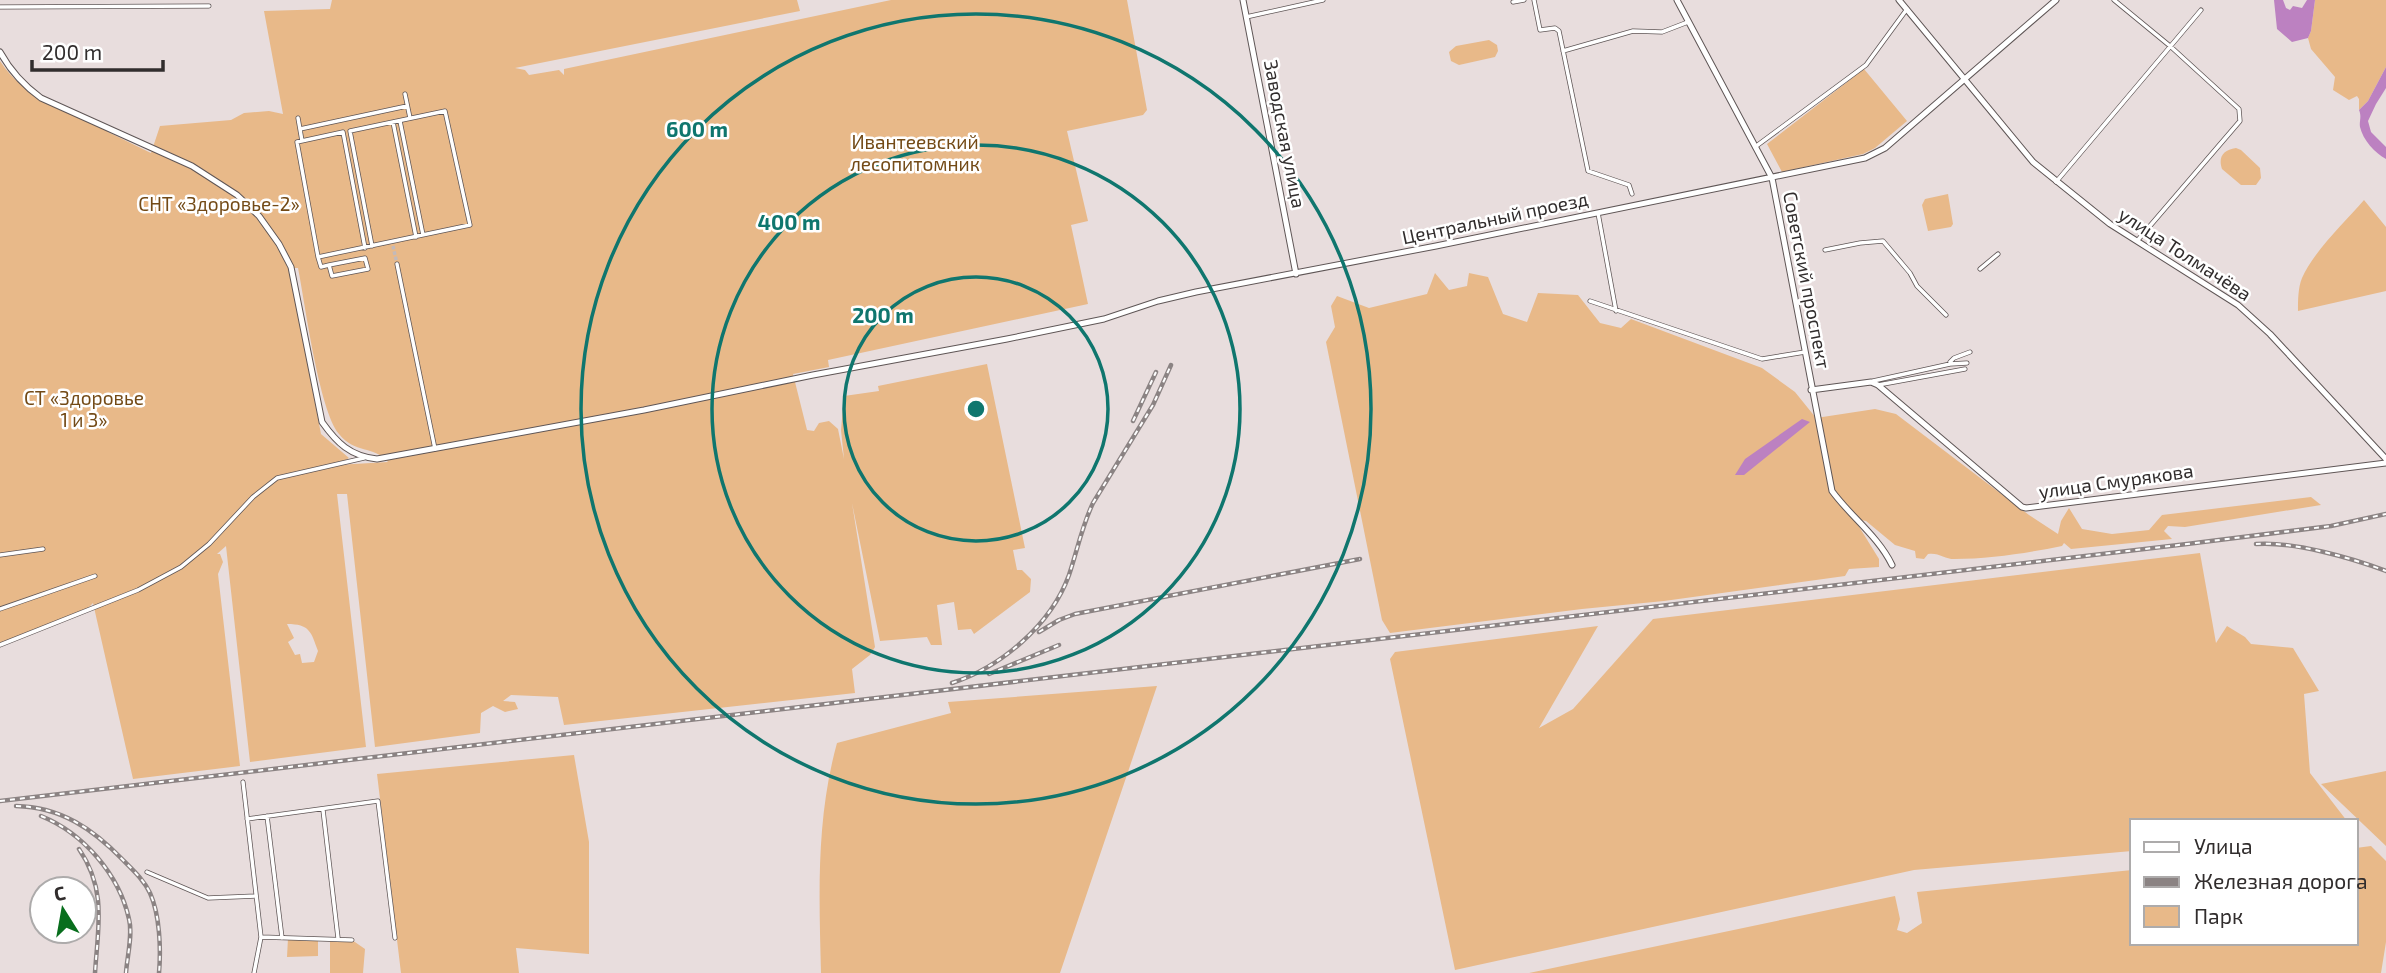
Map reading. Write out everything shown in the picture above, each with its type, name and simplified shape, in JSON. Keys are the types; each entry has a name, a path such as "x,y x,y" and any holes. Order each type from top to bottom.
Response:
{"main road":[{"name":"Заводская улица","path":"1242,0 1296,274"},
{"name":"Советский проспект","path":"1677,0 1772,178 1832,491 1868,530 1892,565"},
{"name":"улица Толмачёва","path":"1899,0 2021,149 2056,182 2097,214 2238,305 2279,344 2386,461"},
{"name":"Центральный проезд","path":"364,458 377,459 435,449 1007,338 1104,318 1184,294 1847,163 1876,154 2056,0"},
{"path":"0,52 10,71 41,98 192,166 237,195 260,216 279,244 293,276 322,422 346,451 364,458"},
{"path":"1811,390 1871,382"},
{"name":"улица Смурякова","path":"1871,382 2026,508 2386,461"}],"street":[{"path":"1246,17 1323,0"},
{"path":"1513,2 1524,0"},
{"path":"1534,0 1541,30 1555,28 1559,31 1588,171 1629,185 1632,194"},
{"path":"2114,0 2170,46 2239,109 2240,121 2137,241"},
{"path":"0,7 209,6"},
{"path":"1755,147 1866,65 1906,9"},
{"path":"2056,182 2201,10"},
{"path":"1563,51 1633,31 1662,32 1688,22"},
{"path":"405,94 410,118"},
{"path":"300,129 407,106"},
{"path":"318,257 470,226 444,111 297,142 318,257 321,267 330,265 365,258 368,269 332,276 330,265"},
{"path":"298,118 302,141"},
{"path":"400,121 423,236"},
{"path":"393,122 416,237"},
{"path":"350,131 372,246"},
{"path":"343,132 365,248"},
{"path":"1598,212 1616,311"},
{"path":"1825,250 1883,241 1910,273 1917,286 1946,315"},
{"path":"1980,269 1998,254"},
{"path":"397,264 435,449"},
{"path":"1590,301 1762,359 1805,352"},
{"path":"1949,364 1954,358 1970,352"},
{"path":"1871,382 1949,364 1967,363"},
{"path":"1878,385 1965,369"},
{"path":"0,645 138,590 181,567 209,544 253,497 277,478 364,458"},
{"path":"0,555 43,549"},
{"path":"0,609 95,576"},
{"path":"243,782 261,937 254,973"},
{"path":"247,819 378,801 395,938"},
{"path":"323,810 338,938"},
{"path":"267,816 282,938"},
{"path":"147,872 208,898 256,896"},
{"path":"261,937 352,940"}],"green space":[{"path":"332,0 797,0 800,11 515,68 525,70 529,75 559,70 564,75 564,69 891,0 1127,0 1147,110 1143,115 1067,131 1088,221 1071,225 1088,304 828,360 829,367 793,374 807,430 814,431 819,423 829,421 838,429 844,459 841,430 844,396 879,391 878,386 987,364 1025,548 1013,550 1017,570 1022,570 1031,579 1030,592 974,634 971,629 958,630 954,602 937,605 942,645 931,645 927,637 880,641 852,503 875,647 870,655 852,669 855,693 564,725 558,697 511,695 503,701 515,702 518,709 505,712 493,706 481,713 480,733 375,747 347,494 337,494 366,747 250,762 226,546 217,554 220,554 223,562 218,574 240,766 133,779 93,603 83,613 0,645 0,61 10,74 34,94 108,128 108,132 151,153 160,126 231,120 244,113 269,111 283,114 264,11 330,9","holes":["289,268 298,268 319,380 332,421 345,440 376,453 388,462 337,465 349,458 321,434","287,624 301,626 311,634 318,651 314,662 302,663 300,654 295,655 288,642 294,638"]},
{"path":"2315,0 2386,0 2386,67 2368,101 2359,110 2357,96 2349,100 2333,90 2335,77 2311,49 2308,38"},
{"path":"1489,40 1497,45 1495,57 1459,65 1451,61 1449,52 1456,46"},
{"path":"1864,69 1907,121 1875,148 1863,154 1782,172 1767,144"},
{"path":"2236,148 2260,168 2261,178 2256,185 2241,185 2222,169 2223,155"},
{"path":"1948,194 1953,224 1951,227 1928,231 1922,205 1925,199"},
{"path":"2364,200 2386,227 2386,291 2298,311 2300,286 2307,268"},
{"path":"1435,273 1449,290 1467,286 1469,273 1488,277 1503,314 1527,322 1538,293 1578,295 1600,323 1621,328 1631,319 1762,368 1795,392 1816,418 1875,409 1896,414 2058,534 2061,521 2069,508 2082,529 2112,534 2149,530 2162,515 2311,497 2321,505 2185,527 2168,526 2164,531 2172,539 2071,549 2064,543 2062,546 2022,553 1968,559 1951,559 1932,554 1928,554 1924,559 1916,558 1915,551 1895,545 1866,521 1861,520 1858,525 1879,559 1879,567 1849,569 1845,576 1664,601 1390,633 1382,620 1326,342 1335,327 1331,306 1337,296 1369,308 1427,294"},
{"path":"2200,553 2216,643 2227,626 2251,644 2293,648 2319,691 2304,694 2310,773 2345,819 2130,819 2130,851 1914,870 1455,970 1390,659 1395,652 1598,626 1539,728 1573,709 1653,619"},
{"path":"1157,686 1060,973 821,973 820,857 825,800 837,743 951,713 948,702"},
{"path":"574,755 589,842 589,954 516,948 519,973 401,973 377,774"},
{"path":"2386,771 2386,846 2358,819 2321,784"},
{"path":"2371,846 2386,861 2386,942 2381,973 1529,973 1895,896 1900,919 1897,930 1907,933 1922,923 1917,892 2130,870 2130,945 2358,945 2358,848"},
{"path":"288,938 318,938 318,956 287,957"},
{"path":"330,938 352,940 365,949 363,973 330,973"}],"shaded area":[{"path":"2274,0 2283,0 2286,8 2290,10 2293,6 2302,8 2307,0 2315,0 2308,38 2292,42 2277,29"},
{"path":"2386,67 2386,88 2368,121 2371,132 2386,147 2386,159 2374,150 2364,137 2360,127 2359,110 2368,101"},
{"path":"1802,419 1810,422 1744,475 1735,475 1745,459"}],"tunnel":[{"path":"393,246 397,264"}],"railway":[{"path":"952,683 1006,655 1022,642 1050,611 1069,575 1093,503 1153,405 1171,365"},
{"path":"1133,421 1156,372"},
{"path":"0,801 2187,544 2331,526 2386,514"},
{"path":"2256,544 2304,548 2386,571"},
{"path":"1039,632 1075,614 1360,559"},
{"path":"989,674 1059,645"},
{"path":"16,806 47,810 75,822 112,849 138,875 150,893 156,912 160,943 159,973"},
{"path":"41,816 56,823 85,844 117,886 130,925 126,973"},
{"path":"79,849 94,879 99,909 95,973"}],"park label":[{"name":"Ивантеевский лесопитомник","path":"915,153"},
{"name":"СНТ «Здоровье-2»","path":"219,204"},
{"name":"СТ «Здоровье 1 и 3»","path":"84,409"}]}
